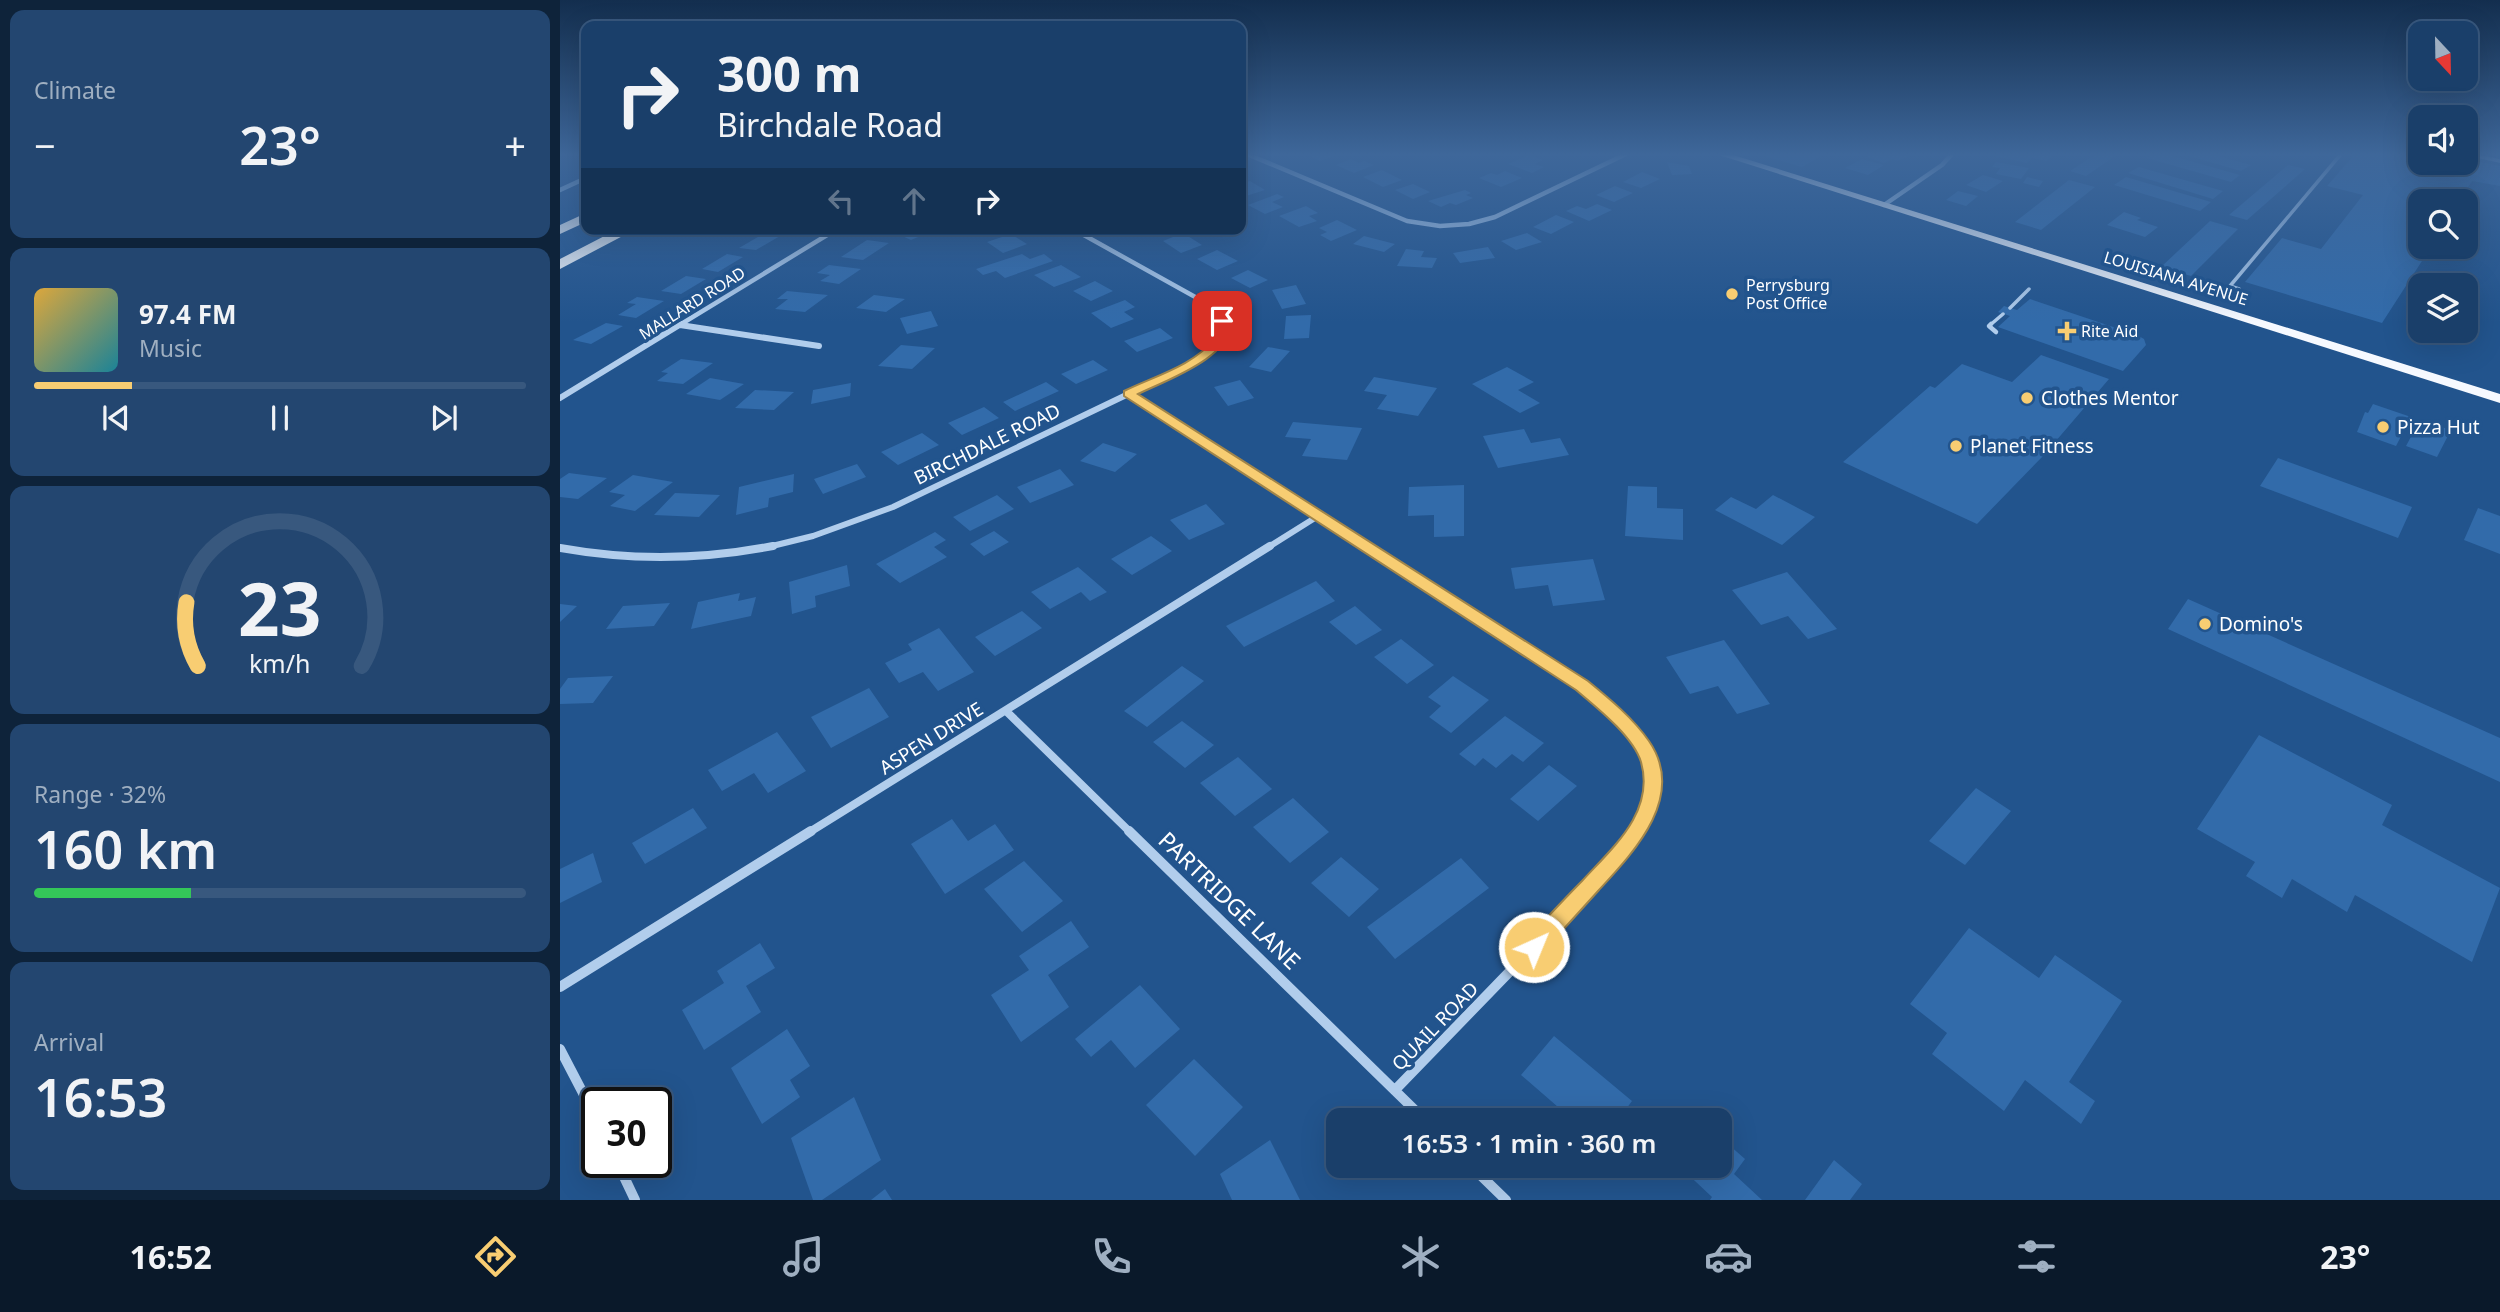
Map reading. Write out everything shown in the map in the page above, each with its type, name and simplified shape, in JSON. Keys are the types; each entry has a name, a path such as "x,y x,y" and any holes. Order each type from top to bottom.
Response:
{"highway":[{"path":"560,230 581,220"},
{"path":"560,265 618,235"}],"main road":[{"name":"LOUISIANA AVENUE","path":"1900,210 2500,399"}],"street":[{"path":"1381,210 1407,221 1440,226 1469,224 1510,210"},
{"name":"MALLARD ROAD","path":"560,398 828,235"},
{"name":"BIRCHDALE ROAD","path":"560,548 611,558 687,558 754,549 815,535 891,508 1195,362 1221,340 1224,329 1214,309 1084,235"},
{"path":"680,325 819,345"},
{"name":"QUAIL ROAD","path":"1129,393 1582,686 1609,707 1633,732 1650,762 1654,779 1649,808 1632,840 1608,870 1395,1090"},
{"name":"ASPEN DRIVE","path":"560,986 1318,516"},
{"name":"PARTRIDGE LANE","path":"1006,710 1413,1108"},
{"path":"560,1049 581,1089"},
{"path":"625,1178 635,1200"},
{"path":"1483,1178 1506,1200"}],"lane":[{"path":"2239,289 2230,286 2294,210"},
{"path":"2010,308 2029,289"},
{"path":"1996,332 1989,326 2003,314"}],"building":[{"path":"1257,210 1275,210 1265,214"},
{"path":"1295,210 1313,210 1318,213 1309,216 1317,221 1299,227 1279,216"},
{"path":"1568,210 1612,210 1589,221 1566,211"},
{"path":"2030,210 2066,210 2041,230 2015,222"},
{"path":"2235,210 2258,210 2247,220 2229,215"},
{"path":"2351,210 2408,210 2408,259 2423,259 2414,273 2408,273 2408,283 2382,323 2245,282 2282,238 2321,249"},
{"path":"2124,212 2158,227 2145,237 2107,225"},
{"path":"1556,215 1574,222 1551,234 1533,227"},
{"path":"1337,220 1357,230 1331,241 1320,235 1327,232 1319,228"},
{"path":"2210,221 2238,229 2191,276 2161,267"},
{"path":"1527,233 1542,242 1516,250 1501,241"},
{"path":"761,235 780,236 756,250 739,248"},
{"path":"900,235 923,235 911,240"},
{"path":"1013,235 1027,244 1003,253 987,242"},
{"path":"1186,235 1202,245 1181,253 1163,241"},
{"path":"1364,236 1395,244 1384,252 1353,244"},
{"path":"867,240 889,243 863,260 841,257"},
{"path":"1488,247 1495,258 1460,263 1453,253"},
{"path":"1406,249 1424,251 1421,257 1437,258 1432,268 1397,266"},
{"path":"1217,250 1238,261 1217,270 1197,259"},
{"path":"727,254 743,257 718,272 702,269"},
{"path":"1022,254 1030,259 1044,254 1053,261 1005,278 996,271 983,275 976,269"},
{"path":"829,265 861,269 839,284 820,281 830,275 817,273"},
{"path":"1061,265 1081,277 1054,287 1034,275"},
{"path":"1248,270 1268,280 1250,288 1231,278"},
{"path":"686,276 706,279 681,294 661,291"},
{"path":"1095,281 1113,291 1091,301 1073,291"},
{"path":"1296,285 1306,304 1282,309 1272,290"},
{"path":"787,291 828,295 805,312 775,309 788,299 777,299"},
{"path":"874,295 905,299 886,312 856,308"},
{"path":"637,297 664,301 636,318 618,315 636,304 627,303"},
{"name":"Rite Aid","path":"2030,299 2137,335 2144,339 2146,345 2123,371 1998,327 2010,316 1998,312 2004,306 2017,310"},
{"path":"1125,300 1135,307 1124,312 1134,319 1111,328 1091,313"},
{"path":"931,311 938,326 907,334 900,318"},
{"path":"1311,315 1309,338 1284,339 1286,316"},
{"path":"606,323 623,326 591,344 573,340"},
{"path":"1160,328 1173,338 1137,352 1124,341"},
{"path":"901,345 935,348 912,369 878,366"},
{"path":"1268,347 1290,351 1271,372 1249,367"},
{"name":"Planet Fitness","path":"2041,355 2109,379 2043,456 1977,524 1843,462 1930,386 1935,388 1962,364 2012,382"},
{"path":"681,359 713,363 683,384 657,381 668,373 661,372"},
{"path":"1093,360 1108,370 1076,384 1061,374"},
{"path":"1507,367 1534,382 1518,390 1540,403 1520,413 1472,384"},
{"path":"1374,377 1437,388 1418,416 1377,409 1387,395 1364,391"},
{"path":"710,378 744,384 720,400 686,394"},
{"path":"1240,380 1254,398 1228,406 1214,387"},
{"path":"1046,382 1059,391 1015,411 1003,402"},
{"path":"851,383 850,396 811,404 813,390"},
{"path":"755,390 794,392 774,410 735,408"},
{"name":"Pizza Hut","path":"2373,404 2411,417 2396,446 2357,432 2365,412 2368,413"},
{"path":"984,407 999,418 962,435 948,423"},
{"path":"2420,420 2451,430 2437,457 2406,446"},
{"path":"1293,422 1362,428 1347,460 1302,456 1311,439 1285,437"},
{"path":"1524,429 1531,443 1560,438 1569,455 1498,468 1483,436"},
{"path":"922,433 939,445 898,465 881,452"},
{"path":"1103,443 1137,454 1115,472 1080,461"},
{"path":"2278,458 2412,507 2398,538 2260,486"},
{"path":"857,464 866,477 823,494 814,479"},
{"path":"1060,469 1074,485 1030,503 1017,487"},
{"path":"569,473 607,478 578,499 560,497 560,479"},
{"path":"794,474 793,492 769,498 768,507 736,515 739,487"},
{"path":"633,475 673,482 635,511 610,506 625,495 609,492"},
{"path":"1464,485 1464,536 1434,537 1434,515 1408,516 1409,487"},
{"path":"1628,486 1657,487 1657,508 1683,509 1683,540 1625,536"},
{"path":"675,493 720,495 699,517 654,515"},
{"path":"997,495 1014,509 970,531 953,517"},
{"path":"1773,495 1815,517 1782,545 1715,510 1731,497 1756,509"},
{"path":"1206,504 1225,524 1189,540 1170,520"},
{"path":"2478,508 2500,516 2500,554 2464,540"},
{"path":"994,531 1009,542 984,556 970,544"},
{"path":"935,532 946,540 934,547 947,557 900,583 876,564"},
{"path":"1151,536 1172,551 1132,575 1111,559"},
{"path":"1593,559 1605,600 1553,606 1548,585 1515,589 1511,568"},
{"path":"847,565 850,586 815,596 816,607 792,614 789,582"},
{"path":"1078,567 1107,592 1090,601 1081,592 1050,609 1031,592"},
{"path":"1787,572 1837,629 1808,639 1788,616 1761,625 1732,590"},
{"path":"1316,581 1335,601 1244,647 1226,626"},
{"path":"740,593 738,601 756,597 751,616 691,629 698,602"},
{"path":"2188,599 2500,738 2500,782 2168,629"},
{"path":"670,603 654,626 606,629 623,606"},
{"path":"560,604 577,606 560,622"},
{"path":"1355,606 1382,630 1356,645 1329,622"},
{"path":"1022,611 1042,628 995,656 975,637"},
{"path":"939,628 974,672 938,691 923,672 899,683 885,663 912,650 908,644"},
{"path":"1401,639 1434,665 1407,684 1374,657"},
{"path":"1724,640 1770,704 1737,714 1718,686 1690,694 1666,657"},
{"path":"1182,666 1204,681 1147,727 1124,711"},
{"path":"613,676 593,703 560,704 560,689 568,678"},
{"path":"1453,676 1489,700 1451,733 1429,717 1441,706 1428,697"},
{"path":"869,688 889,717 831,748 811,717"},
{"path":"1505,716 1544,743 1523,762 1512,754 1496,768 1483,758 1475,766 1459,754"},
{"path":"1182,721 1214,745 1185,768 1153,742"},
{"path":"777,732 806,771 768,793 754,773 722,791 708,770"},
{"path":"2259,735 2392,805 2382,825 2500,888 2472,962 2355,895 2347,912 2292,879 2282,898 2246,876 2255,862 2197,829"},
{"path":"1238,757 1272,789 1235,816 1200,783"},
{"path":"1549,765 1577,786 1538,821 1510,799"},
{"path":"1976,788 2011,811 1965,865 1929,841"},
{"path":"1293,798 1329,832 1290,863 1253,827"},
{"path":"693,808 707,828 645,864 632,843"},
{"path":"952,819 968,841 995,824 1014,850 945,894 911,844"},
{"path":"593,853 602,882 560,903 560,869"},
{"path":"1341,857 1379,889 1349,917 1311,883"},
{"path":"1461,858 1489,888 1395,959 1367,927"},
{"path":"1024,861 1063,901 1022,932 984,889"},
{"path":"1071,921 1089,947 1048,975 1069,1007 1021,1042 991,995 1029,970 1019,956"},
{"path":"1969,928 2039,978 2055,955 2122,1001 2069,1082 2095,1101 2081,1124 2025,1080 2004,1111 1932,1054 1947,1033 1910,1004"},
{"path":"760,943 775,968 746,986 761,1012 704,1050 682,1010 724,983 717,971"},
{"path":"1140,985 1180,1029 1135,1068 1111,1040 1091,1057 1075,1039"},
{"path":"787,1029 810,1066 790,1080 800,1097 762,1124 731,1068"},
{"path":"1554,1036 1632,1101 1627,1108 1559,1108 1521,1075"},
{"path":"1194,1059 1243,1107 1195,1156 1146,1105"},
{"path":"854,1097 881,1160 822,1200 813,1200 791,1138"},
{"path":"1270,1140 1300,1200 1232,1200 1220,1174"},
{"path":"1732,1148 1745,1159 1734,1174 1762,1200 1710,1200 1712,1197 1692,1178 1732,1178"},
{"path":"1834,1160 1862,1184 1850,1200 1805,1200"},
{"path":"885,1189 892,1200 871,1200"}],"place":[{"name":"Perrysburg Post Office","path":"1732,294"},
{"name":"Rite Aid","path":"2067,331"},
{"name":"Clothes Mentor","path":"2027,398"},
{"name":"Pizza Hut","path":"2383,427"},
{"name":"Planet Fitness","path":"1956,446"},
{"name":"Domino's","path":"2205,624"}],"route":[{"path":"1222,321 1224,329 1221,340 1195,362 1129,393 1582,686 1609,707 1643,746 1654,779 1653,791 1649,808 1632,840 1608,870 1534,947"}]}
